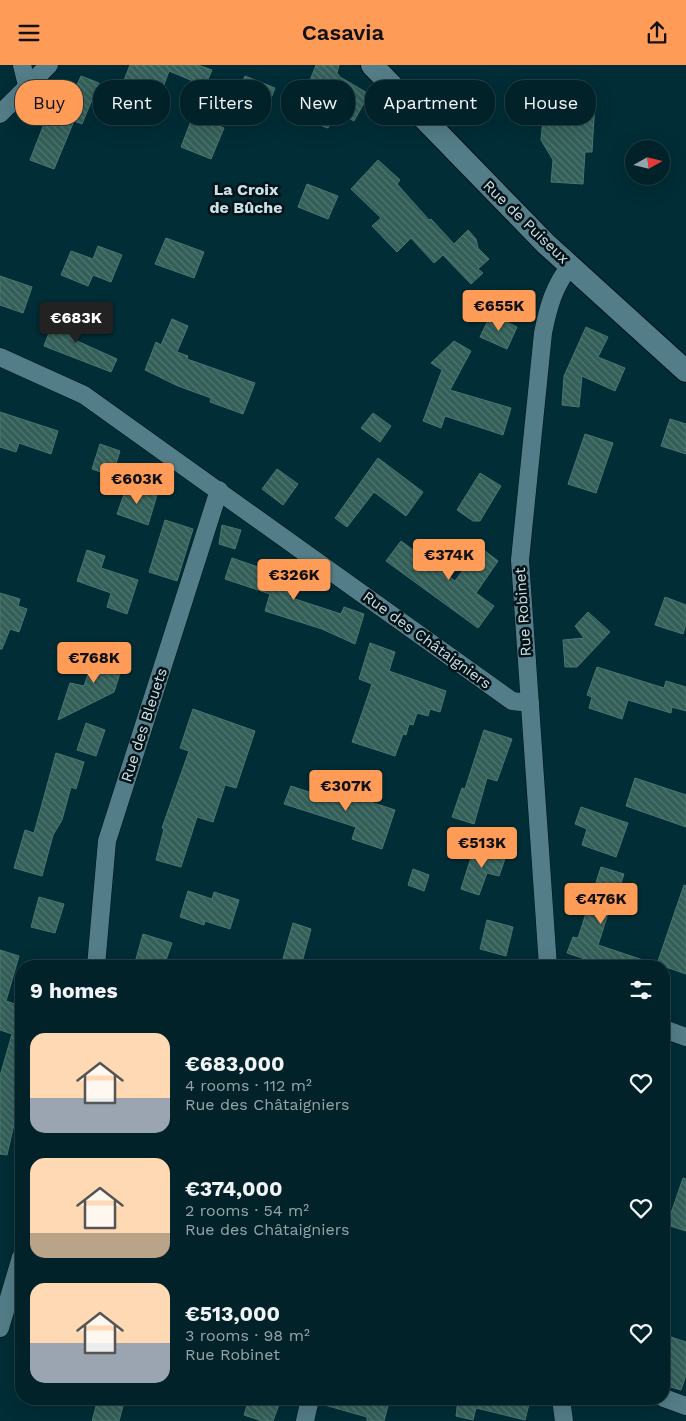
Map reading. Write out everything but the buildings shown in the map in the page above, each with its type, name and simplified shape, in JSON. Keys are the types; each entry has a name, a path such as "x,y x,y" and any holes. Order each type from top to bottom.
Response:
{"street":[{"path":"22,65 26,80"},
{"path":"32,80 49,65"},
{"name":"Rue de Puiseux","path":"372,65 546,244 686,371"},
{"path":"0,114 15,98"},
{"name":"Rue Robinet","path":"548,960 520,560 543,333 548,307 559,280 571,265"},
{"name":"Rue des Châtaigniers","path":"0,357 84,395 512,701 530,703"},
{"name":"Rue des Bleuets","path":"97,960 107,841 219,490"},
{"path":"670,1031 686,1037"},
{"path":"0,1328 15,1277"},
{"path":"670,1400 686,1406"},
{"path":"305,1421 309,1405"},
{"path":"562,1405 564,1421"}],"district":[{"name":"La Croix de Bûche","path":"246,198"}]}
